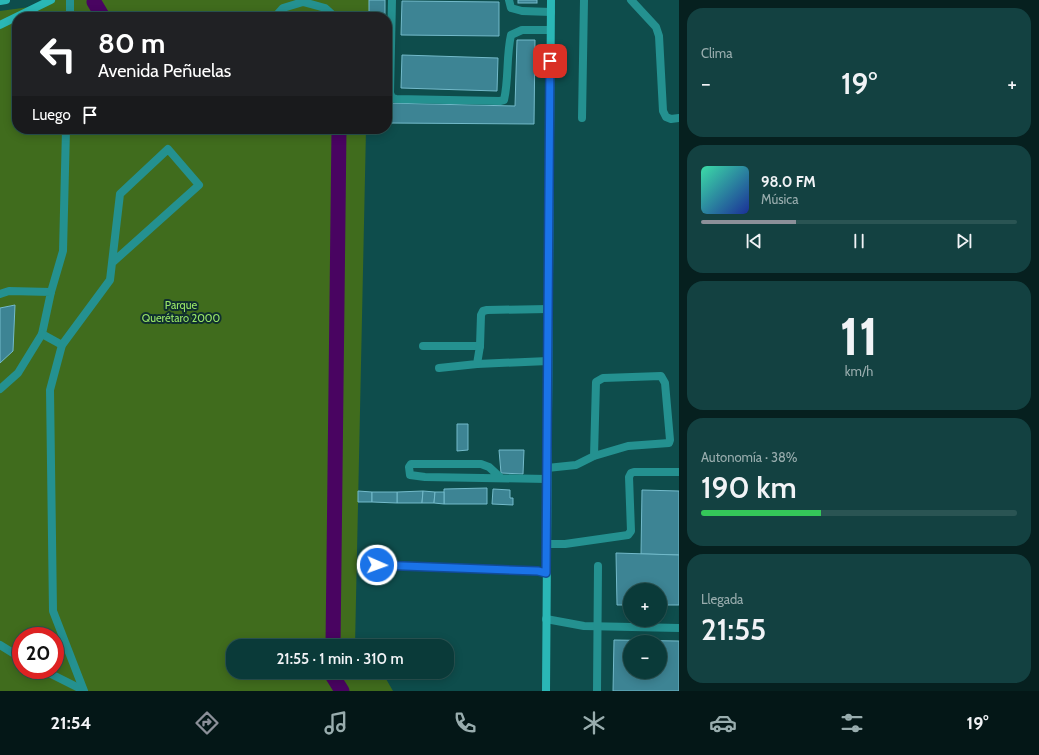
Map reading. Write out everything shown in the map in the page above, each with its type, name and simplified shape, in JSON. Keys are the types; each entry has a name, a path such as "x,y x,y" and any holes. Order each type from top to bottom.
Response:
{"street":[{"path":"0,1 6,0"},
{"path":"27,12 51,0"},
{"path":"70,0 70,12"},
{"path":"392,0 392,12"},
{"path":"508,0 511,8 522,12 551,12"},
{"path":"546,691 551,0"},
{"path":"582,118 584,0"},
{"path":"631,0 656,27 658,36 663,111 666,117 671,119 679,118"},
{"path":"279,12 283,8 303,1 326,4"},
{"path":"0,25 12,19"},
{"path":"392,98 504,100 506,92 510,35 522,30 550,30"},
{"path":"0,389 18,373 42,334 62,251 66,134"},
{"path":"83,691 53,611 50,390 62,345 110,280 120,194 168,149 199,185 113,262"},
{"path":"0,294 9,291 51,292"},
{"path":"477,364 480,346 481,315 483,311 548,309"},
{"path":"42,334 62,345"},
{"path":"423,346 480,346"},
{"path":"439,368 477,364 548,361"},
{"path":"547,468 576,465 594,456 628,446 669,443 665,383 661,376 603,378 596,382 594,456"},
{"path":"501,478 489,467 481,464 411,464 409,467 409,473 411,476 501,478 547,479"},
{"path":"547,544 565,544 628,535 631,531 628,477 631,473 679,472"},
{"path":"377,565 538,571 546,573"},
{"path":"597,691 598,566"},
{"path":"546,619 584,626 679,628"},
{"path":"0,645 12,652"},
{"path":"61,679 83,691"}],"green space":[{"name":"Parque Querétaro 2000","path":"49,0 369,0 369,12 12,12 12,134 366,134 355,639 226,639 226,679 386,679 393,691 0,691 0,11 37,6"}],"building":[{"path":"369,0 385,0 385,12 369,12"},
{"path":"518,0 537,0 537,3 518,3"},
{"path":"402,1 499,2 499,36 401,35"},
{"path":"517,40 535,40 534,124 392,123 392,103 515,106"},
{"path":"402,55 498,58 497,91 401,88"},
{"path":"15,305 13,351 0,363 0,308"},
{"path":"457,424 468,424 468,450 457,451"},
{"path":"499,450 524,450 523,474 501,473"},
{"path":"487,488 487,504 444,504 444,489"},
{"path":"493,489 510,490 510,498 513,498 513,505 492,504"},
{"path":"642,490 679,491 679,555 641,554"},
{"path":"358,491 372,492 372,502 358,502"},
{"path":"423,491 422,503 397,503 397,492"},
{"path":"423,491 435,492 434,503 422,503"},
{"path":"372,492 397,492 397,503 372,502"},
{"path":"435,492 444,492 444,504 434,503"},
{"path":"616,553 679,555 679,605 667,605 667,583 623,583 623,605 617,605"},
{"path":"614,640 623,640 623,679 667,679 667,641 679,641 679,691 613,691"}],"waterway":[{"path":"94,2 100,12"},
{"path":"333,639 339,134"},
{"path":"334,679 342,691"}],"route":[{"path":"377,565 538,571 546,573 550,61"}]}
